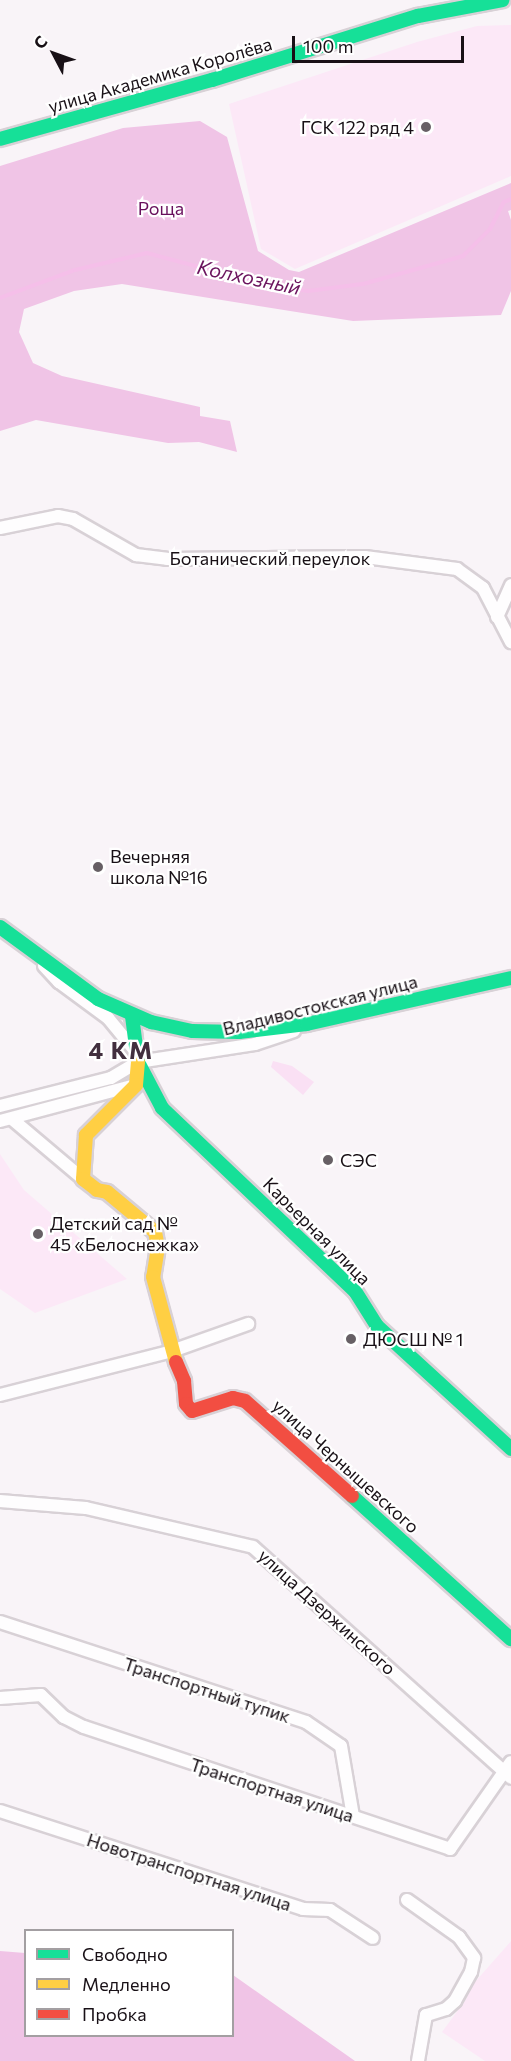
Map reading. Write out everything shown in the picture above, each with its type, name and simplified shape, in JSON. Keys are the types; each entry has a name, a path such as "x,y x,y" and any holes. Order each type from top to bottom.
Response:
{"street":[{"name":"улица Академика Королёва","path":"0,139 212,80 418,16 503,0"},
{"name":"Ботанический переулок","path":"0,528 58,516 74,519 136,555 166,559 365,557 457,568 483,588 511,642"},
{"path":"497,617 511,585"},
{"path":"0,927 82,989 132,1016 208,1033 307,1024"},
{"name":"Карьерная улица","path":"36,956 59,982 108,1018 137,1058 162,1108 355,1291 377,1326 511,1449"},
{"name":"Владивостокская улица","path":"0,1106 111,1078 137,1058 255,1044 307,1024 511,978"},
{"name":"Карьерная улица","path":"132,1016 137,1058"},
{"path":"83,1179 86,1135 136,1084 137,1058"},
{"path":"6,1120 136,1084"},
{"path":"6,1120 97,1190 107,1192 155,1232 158,1247 153,1277 172,1351"},
{"path":"0,1395 172,1351 248,1324"},
{"name":"улица Чернышевского","path":"172,1351 184,1381 186,1404 192,1411 233,1398 245,1401 511,1639"},
{"name":"улица Дзержинского","path":"0,1501 86,1508 253,1547 508,1770"},
{"name":"Транспортный тупик","path":"0,1622 306,1722 341,1746 353,1816"},
{"name":"Транспортная улица","path":"0,1698 41,1695 64,1717 84,1727 450,1849 508,1770"},
{"name":"Новотранспортная улица","path":"0,1811 303,1909 330,1910 372,1938"},
{"path":"407,1900 459,1937 474,1958 471,1972 453,2003 426,2015 418,2061"}],"shaded area":[{"path":"511,25 511,176 295,269 261,249 229,104 417,42 477,26"},
{"path":"273,1061 292,1066 314,1082 303,1095 271,1067"},
{"name":"Детский сад № 45 «Белоснежка»","path":"0,1154 24,1190 127,1279 35,1313 0,1289"},
{"path":"511,1941 511,2061 485,2061 442,2032 467,1998 467,1991"}],"green space":[{"name":"Роща","path":"200,121 227,137 258,251 289,270 299,272 511,183 511,210 508,211 511,220 511,291 501,315 353,321 122,284 74,291 24,309 19,332 33,363 62,376 200,407 200,416 230,421 237,452 199,442 168,443 36,420 0,431 0,166 123,128"},
{"path":"0,1951 24,1953 24,2037 234,2037 234,1976 355,2061 0,2061"}],"waterway":[{"name":"Колхозный","path":"0,298 75,270 147,253 248,280 308,291 363,284 463,256 490,229 504,202 511,199"}],"traffic: fast":[{"path":"0,139 212,80 418,16 503,0"},
{"path":"0,927 98,999 151,1022 192,1031 239,1032 307,1024 511,978"},
{"path":"132,1016 138,1062 162,1108 355,1291 377,1326 511,1449"},
{"path":"352,1496 511,1639"}],"traffic: slow":[{"path":"138,1062 136,1085 86,1135 83,1179 97,1190 107,1192 155,1232 158,1247 153,1277 176,1362"}],"traffic: jam":[{"path":"176,1362 184,1381 186,1404 192,1411 233,1398 245,1401 352,1496"}],"place":[{"name":"ГСК 122 ряд 4","path":"426,127"},
{"name":"Вечерняя школа №16","path":"98,867"},
{"name":"СЭС","path":"328,1160"},
{"name":"Детский сад № 45 «Белоснежка»","path":"38,1234"},
{"name":"ДЮСШ № 1","path":"351,1339"}],"district":[{"name":"4 КМ","path":"121,1050"}]}
